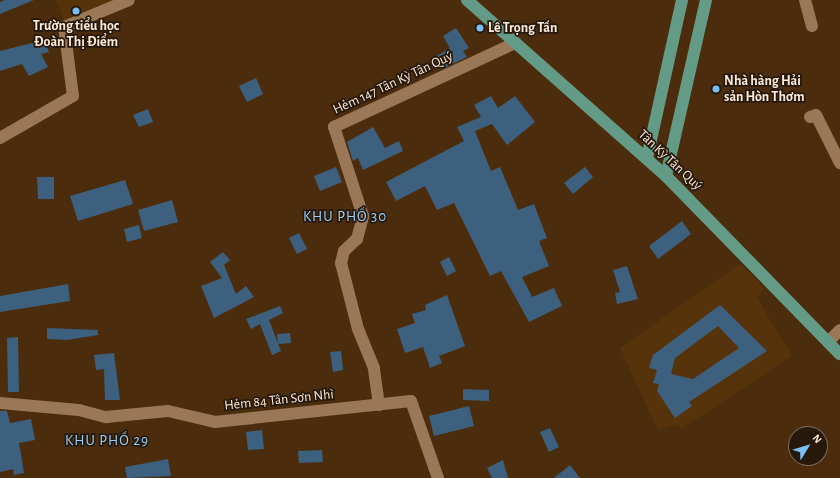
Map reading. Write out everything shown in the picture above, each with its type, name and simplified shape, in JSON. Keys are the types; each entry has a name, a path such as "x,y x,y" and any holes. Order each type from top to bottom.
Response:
{"main road":[{"name":"Tân Kỳ Tân Quý","path":"467,0 666,176 840,354"},
{"path":"647,158 682,0"},
{"path":"666,176 706,0"}],"street":[{"path":"0,138 74,96 64,27 129,0"},
{"path":"805,0 812,26"},
{"name":"Hẻm 147 Tân Kỳ Tân Quý","path":"379,405 374,368 358,329 341,264 344,251 357,240 363,216 334,127 515,43"},
{"path":"810,117 816,115 837,149 840,163"},
{"path":"828,342 840,330"},
{"name":"Hẻm 84 Tân Sơn Nhì","path":"0,403 79,410 106,417 168,410 215,422 411,402 438,478"}],"shaded area":[{"name":"Trường tiểu học Đoàn Thị Điểm","path":"56,0 119,0 65,22"},
{"path":"740,264 764,288 757,298 792,356 681,429 678,424 658,430 620,348"}],"building":[{"path":"5,0 34,0 0,14 0,2"},
{"path":"456,28 469,48 463,51 467,57 444,68 437,56 450,48 443,36"},
{"path":"44,40 49,52 41,54 48,67 29,76 22,64 0,71 0,51"},
{"path":"256,78 263,94 247,102 239,86"},
{"path":"491,96 498,108 515,96 535,122 507,145 492,124 475,131 491,171 500,167 518,210 534,204 547,238 539,241 549,266 522,277 532,297 554,288 562,306 529,322 501,271 490,276 454,203 437,210 425,186 396,201 386,182 464,141 457,127 481,117 474,105"},
{"path":"148,109 153,122 139,127 133,115"},
{"path":"373,127 385,148 399,141 403,151 363,170 358,158 353,161 347,142"},
{"path":"336,167 342,182 320,191 314,176"},
{"path":"585,167 593,177 573,194 564,183"},
{"path":"37,177 54,177 54,199 38,199"},
{"path":"125,180 133,204 78,221 70,196"},
{"path":"172,200 178,222 144,231 138,210"},
{"path":"682,221 691,234 658,259 649,246"},
{"path":"139,225 142,238 127,242 124,229"},
{"path":"299,233 307,249 297,254 289,238"},
{"path":"223,252 230,260 224,265 236,294 246,286 254,297 214,318 201,286 222,278 210,262"},
{"path":"449,257 456,271 447,276 440,262"},
{"path":"627,266 638,299 617,304 615,293 620,292 613,270"},
{"path":"68,284 70,301 0,312 0,296"},
{"path":"447,295 465,346 439,356 442,363 430,368 423,347 405,353 397,329 415,323 412,314 426,310 425,305"},
{"path":"720,305 767,351 689,402 692,406 675,418 657,391 659,384 653,383 657,370 649,368 653,355","holes":["718,326 739,348 693,379 671,374 675,358"]},
{"path":"280,306 283,313 269,320 281,351 272,355 260,324 251,329 246,319"},
{"path":"47,328 98,330 98,335 67,340 47,339"},
{"path":"290,333 291,343 278,344 277,334"},
{"path":"18,337 19,392 8,392 7,338"},
{"path":"341,351 343,370 333,372 330,352"},
{"path":"114,353 120,400 105,400 104,369 96,370 94,355"},
{"path":"463,389 489,390 489,401 463,400"},
{"path":"469,406 474,426 434,436 429,416"},
{"path":"0,411 7,411 10,423 31,419 35,440 19,443 24,473 14,475 13,469 0,472"},
{"path":"550,428 559,447 549,452 540,432"},
{"path":"262,430 264,449 248,450 246,432"},
{"path":"322,450 323,462 299,463 298,451"},
{"path":"168,459 171,476 127,478 125,467"},
{"path":"503,460 508,478 492,478 487,468"},
{"path":"570,465 580,478 554,478"}],"place":[{"name":"Trường tiểu học Đoàn Thị Điểm","path":"76,11"},
{"name":"Lê Trọng Tấn","path":"480,28"},
{"name":"Nhà hàng Hải sản Hòn Thơm","path":"716,89"}],"district":[{"name":"KHU PHỐ 30","path":"345,217"},
{"name":"KHU PHỐ 29","path":"107,441"}]}
